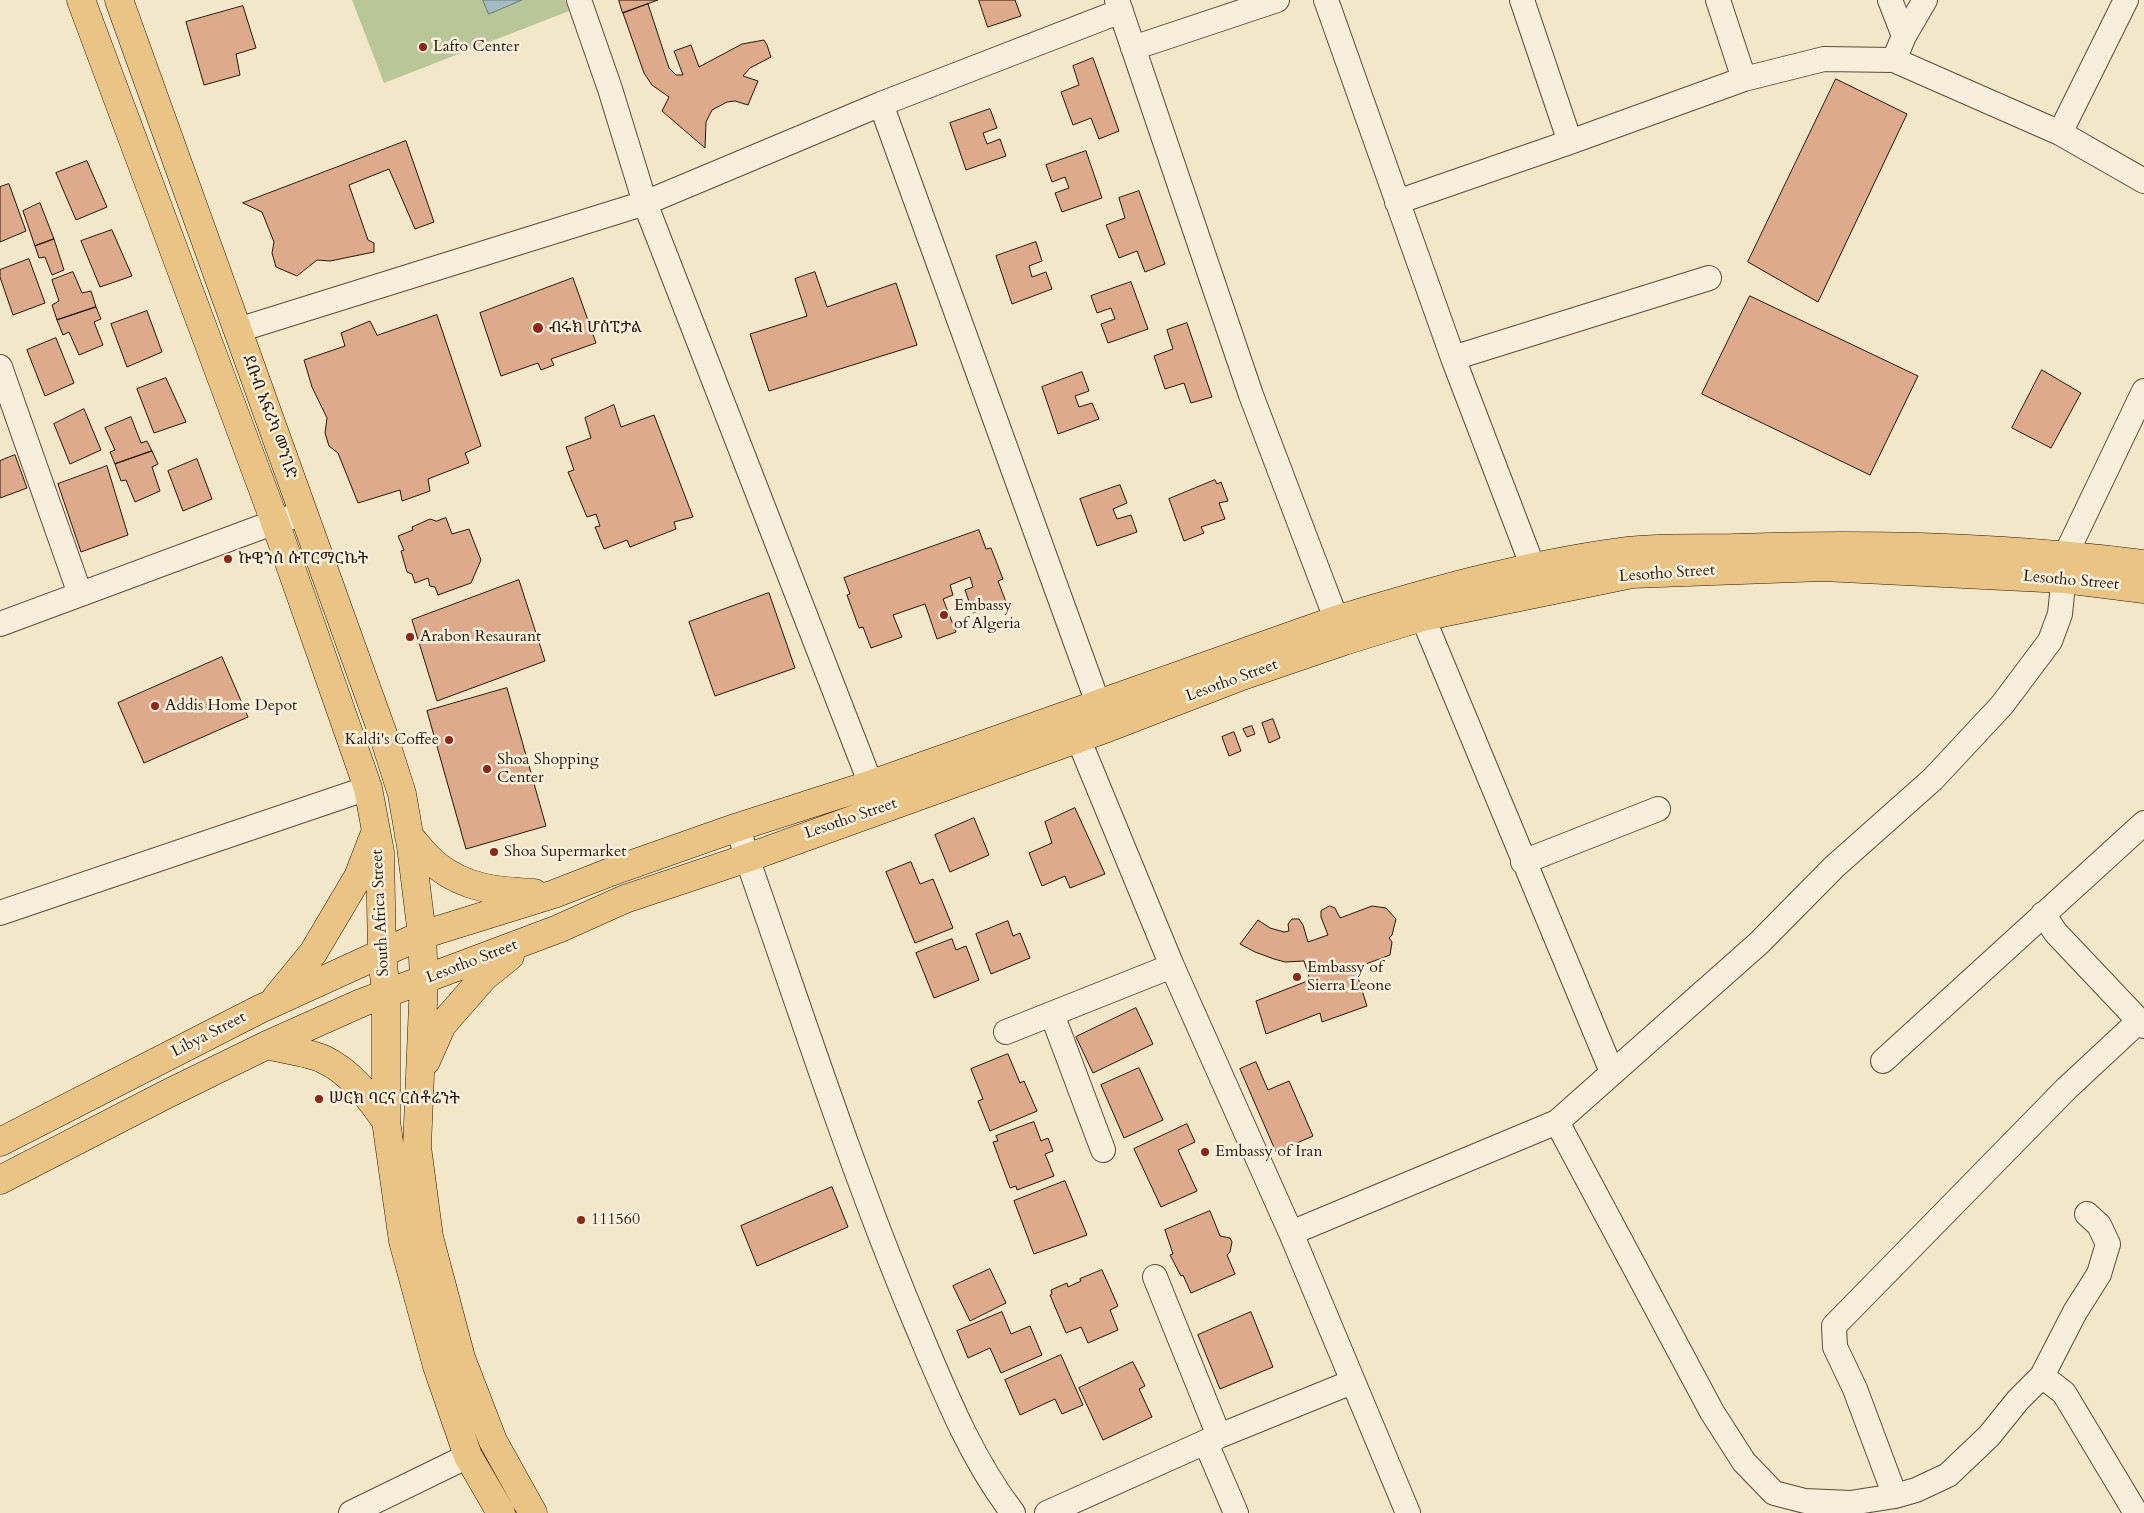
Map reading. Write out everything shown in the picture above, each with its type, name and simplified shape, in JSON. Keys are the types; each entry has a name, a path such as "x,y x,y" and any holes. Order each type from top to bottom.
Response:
{"main road":[{"name":"ደቡብ አፍሪካ መንገድ","path":"81,0 275,522 368,788 376,831"},
{"name":"ደቡብ አፍሪካ መንገድ","path":"120,0 384,737 402,794 409,836"},
{"name":"Lesotho Street","path":"374,998 558,930 625,899 747,858 876,796 1340,630 1418,607 1538,580 1620,552 1823,544 2065,567 2144,564"},
{"name":"Lesotho Street","path":"2065,567 2144,589"},
{"name":"Lesotho Street","path":"422,935 554,894 613,870 738,827 876,796"},
{"path":"272,1003 313,953 358,877 376,831"},
{"name":"South Africa Street","path":"376,831 380,852 382,954 374,998 386,1121 403,1241 437,1366 468,1456 501,1513"},
{"path":"409,836 434,864 458,879 494,891 554,894"},
{"name":"South Africa Street","path":"409,836 422,935 424,980 417,1147 429,1237 461,1358 493,1441 533,1513"},
{"name":"Libya Street","path":"0,1142 272,1003 422,935"},
{"path":"420,1076 442,1025 484,977 531,940"},
{"path":"0,1180 267,1045 374,998"},
{"path":"267,1045 322,1058 343,1072 365,1092 386,1121"}],"street":[{"path":"578,0 610,89 646,203 876,796"},
{"path":"1134,48 1278,0"},
{"path":"1326,0 1453,358 1538,580"},
{"path":"1522,0 1570,142"},
{"path":"1718,0 1744,79"},
{"path":"1890,0 1904,36"},
{"path":"1894,60 1904,36 1925,0"},
{"path":"2060,133 2126,0"},
{"path":"238,330 646,203 1119,5 1251,395 1340,630"},
{"path":"1397,202 1744,79 1824,59 1894,60 2060,133 2144,181"},
{"path":"881,104 1102,716"},
{"path":"1453,358 1709,278"},
{"path":"0,367 80,594"},
{"path":"1291,1233 1557,1122 1759,942 1834,867 1933,779 2002,705 2050,641 2060,614 2065,567 2144,391"},
{"path":"0,624 275,522 303,514"},
{"path":"1418,607 1612,1072"},
{"path":"1073,726 1172,966 1291,1233 1408,1513"},
{"path":"0,913 368,788"},
{"path":"1523,862 1658,809"},
{"path":"1883,1061 2144,823"},
{"path":"738,827 747,858 878,1234 947,1397 992,1484 1013,1513"},
{"path":"1895,1496 1855,1389 1835,1347 1834,1326 2066,1089 2142,1024 2056,933 2043,914"},
{"path":"1006,1032 1172,966"},
{"path":"1052,1014 1103,1150"},
{"path":"1557,1122 1712,1412 1744,1462 1774,1493 1805,1501 1850,1503 1895,1496 1916,1490 1948,1475 1989,1436 2018,1400 2042,1376 2075,1312 2099,1274 2108,1244 2100,1225 2087,1214"},
{"path":"1155,1277 1213,1439 1236,1513"},
{"path":"2042,1376 2064,1392 2136,1513"},
{"path":"1047,1513 1213,1439 1352,1382"},
{"path":"351,1513 468,1456"}],"green space":[{"name":"Lafto Center","path":"352,0 565,0 569,11 384,83"}],"water":[{"path":"483,0 522,0 489,14"}],"building":[{"path":"619,0 658,0 623,13"},
{"path":"979,0 1015,0 1021,16 988,27"},
{"path":"648,4 669,68 676,75 683,75 674,51 691,45 699,67 742,44 764,40 767,45 771,57 750,68 743,76 758,81 748,105 735,101 727,102 712,110 706,122 705,148 662,111 669,97 652,85 644,73 623,13"},
{"path":"243,6 256,48 236,54 240,75 204,85 186,22"},
{"path":"1093,58 1119,131 1099,139 1091,118 1073,125 1061,92 1079,85 1073,66"},
{"path":"1836,79 1907,114 1818,302 1748,262"},
{"path":"990,109 997,128 983,133 987,144 1000,139 1006,156 966,170 950,123"},
{"path":"406,141 434,222 415,229 389,169 349,185 368,240 374,243 374,252 330,261 317,260 297,276 276,267 272,253 274,242 262,212 243,203"},
{"path":"1086,151 1102,198 1062,212 1055,193 1069,188 1065,177 1052,182 1046,165"},
{"path":"87,161 107,207 76,220 56,173"},
{"path":"9,184 26,231 0,242 0,187"},
{"path":"1139,191 1165,264 1145,272 1137,251 1119,258 1106,225 1125,218 1119,198"},
{"path":"40,203 54,239 35,246 23,211"},
{"path":"112,230 132,276 100,287 81,241"},
{"path":"54,239 64,270 52,275 45,257 39,258 35,246"},
{"path":"1036,242 1042,261 1029,266 1032,277 1046,272 1052,289 1012,304 996,256"},
{"path":"29,259 45,303 13,315 0,277 0,270"},
{"path":"73,272 82,293 91,291 96,307 57,320 52,305 59,301 52,280"},
{"path":"815,272 827,307 896,283 917,345 769,391 750,334 807,316 795,279"},
{"name":"ብሩክ ሆስፒታል","path":"573,278 596,343 551,359 554,365 541,370 538,363 501,376 480,313"},
{"path":"1131,282 1148,329 1108,343 1101,324 1115,319 1111,308 1097,313 1091,296"},
{"path":"1750,296 1918,376 1870,475 1702,394"},
{"path":"96,307 101,319 94,322 103,345 79,355 69,332 63,335 57,320"},
{"path":"147,311 162,352 127,367 111,324"},
{"path":"437,315 481,446 465,453 469,463 428,479 430,491 402,501 400,490 358,503 338,453 329,446 325,433 327,418 312,387 304,360 345,346 341,333 370,321 377,335"},
{"path":"1187,323 1212,397 1191,403 1184,383 1165,389 1154,356 1173,349 1167,330"},
{"path":"56,338 74,383 45,396 27,350"},
{"path":"2042,370 2081,393 2051,448 2012,428"},
{"path":"1082,372 1089,391 1075,396 1079,407 1092,403 1099,419 1058,434 1042,387"},
{"path":"166,378 186,422 154,433 137,389"},
{"path":"614,405 621,427 654,415 693,517 674,522 676,529 630,547 627,540 604,549 595,527 600,526 596,514 587,517 568,472 574,470 566,447 591,438 585,418"},
{"path":"84,409 101,450 70,464 54,424"},
{"path":"131,417 141,443 147,441 152,451 115,464 110,452 115,450 105,428"},
{"path":"152,451 158,464 152,467 160,491 135,502 126,480 121,481 115,464"},
{"path":"15,455 27,488 0,498 0,461"},
{"path":"197,459 212,499 183,511 168,471"},
{"path":"107,466 128,535 81,552 58,484"},
{"path":"1215,480 1217,484 1221,482 1228,501 1219,503 1225,519 1201,527 1204,533 1184,541 1169,499"},
{"path":"1120,485 1127,503 1113,509 1117,519 1131,515 1137,532 1097,546 1080,499"},
{"path":"446,518 452,534 469,529 481,560 471,583 438,595 435,587 430,586 428,578 415,583 412,574 407,572 401,551 404,550 398,536 413,530 412,527 430,519 436,521"},
{"path":"979,530 986,549 991,548 1003,579 998,581 1006,602 973,613 965,590 973,587 970,577 950,585 953,595 943,599 956,632 937,639 925,604 893,615 902,637 871,648 863,627 859,628 847,595 850,594 844,578"},
{"path":"519,580 545,661 437,701 412,620"},
{"path":"769,593 795,668 715,696 689,622"},
{"path":"222,657 248,717 144,763 118,703"},
{"name":"Shoa Shopping Center","path":"507,688 546,826 466,849 427,711"},
{"path":"1273,719 1280,738 1269,743 1262,723"},
{"path":"1252,726 1255,734 1247,737 1243,729"},
{"path":"1234,732 1241,751 1229,756 1222,737"},
{"path":"1075,808 1105,874 1070,888 1065,876 1042,886 1029,853 1052,843 1045,822"},
{"path":"974,818 989,855 950,872 935,835"},
{"path":"911,862 920,884 933,879 953,928 915,943 886,872"},
{"path":"1330,906 1335,908 1340,918 1372,906 1386,908 1396,919 1392,935 1389,938 1392,942 1390,955 1355,968 1367,1006 1322,1022 1320,1013 1266,1034 1256,1001 1310,980 1304,961 1285,962 1255,952 1240,944 1258,920 1270,928 1284,932 1289,931 1288,924 1292,919 1299,919 1303,925 1308,942 1328,935 1321,917 1321,911"},
{"path":"1008,921 1013,936 1020,933 1030,958 991,974 976,934"},
{"path":"952,939 956,950 966,946 979,980 934,998 916,953"},
{"path":"1136,1008 1153,1044 1093,1073 1076,1037"},
{"path":"1008,1054 1020,1083 1024,1081 1037,1111 990,1131 978,1101 983,1099 971,1069"},
{"path":"1256,1062 1268,1090 1289,1081 1313,1136 1276,1152 1240,1069"},
{"path":"1139,1068 1163,1120 1124,1138 1101,1085"},
{"path":"1034,1122 1041,1141 1048,1138 1053,1151 1045,1154 1054,1176 1017,1190 1016,1186 1010,1188 993,1142 998,1141 996,1136"},
{"path":"1187,1124 1195,1142 1178,1150 1197,1191 1161,1207 1134,1149"},
{"path":"1065,1181 1087,1235 1034,1254 1014,1201"},
{"path":"832,1187 848,1227 757,1266 741,1226"},
{"path":"1210,1211 1220,1236 1230,1238 1232,1242 1230,1252 1227,1255 1235,1274 1191,1293 1183,1275 1181,1276 1170,1255 1173,1254 1165,1230"},
{"path":"990,1269 1006,1303 970,1321 953,1286"},
{"path":"1102,1270 1118,1306 1110,1310 1118,1330 1088,1343 1081,1327 1066,1333 1050,1295 1052,1294 1051,1290 1067,1283 1068,1287 1081,1281 1080,1279"},
{"path":"1002,1312 1011,1334 1030,1326 1042,1355 1001,1373 990,1348 968,1358 957,1331"},
{"path":"1251,1312 1273,1367 1220,1389 1198,1335"},
{"path":"1061,1355 1083,1405 1062,1414 1055,1399 1020,1415 1005,1380"},
{"path":"1133,1362 1145,1386 1139,1389 1152,1417 1103,1440 1079,1388"}],"place":[{"name":"Lafto Center","path":"423,47"},
{"name":"ብሩክ ሆስፒታል","path":"538,328"},
{"name":"ኩዊንስ ሱፐርማርኬት","path":"228,559"},
{"name":"Embassy of Algeria","path":"944,615"},
{"name":"Arabon Resaurant","path":"410,637"},
{"name":"Addis Home Depot","path":"155,706"},
{"name":"Kaldi's Coffee","path":"449,740"},
{"name":"Shoa Shopping Center","path":"487,769"},
{"name":"Shoa Supermarket","path":"494,852"},
{"name":"Embassy of Sierra Leone","path":"1297,977"},
{"name":"ሠርክ ባርና ርስቶሬንት","path":"319,1099"},
{"name":"Embassy of Iran","path":"1205,1152"},
{"name":"111560","path":"581,1220"}]}
